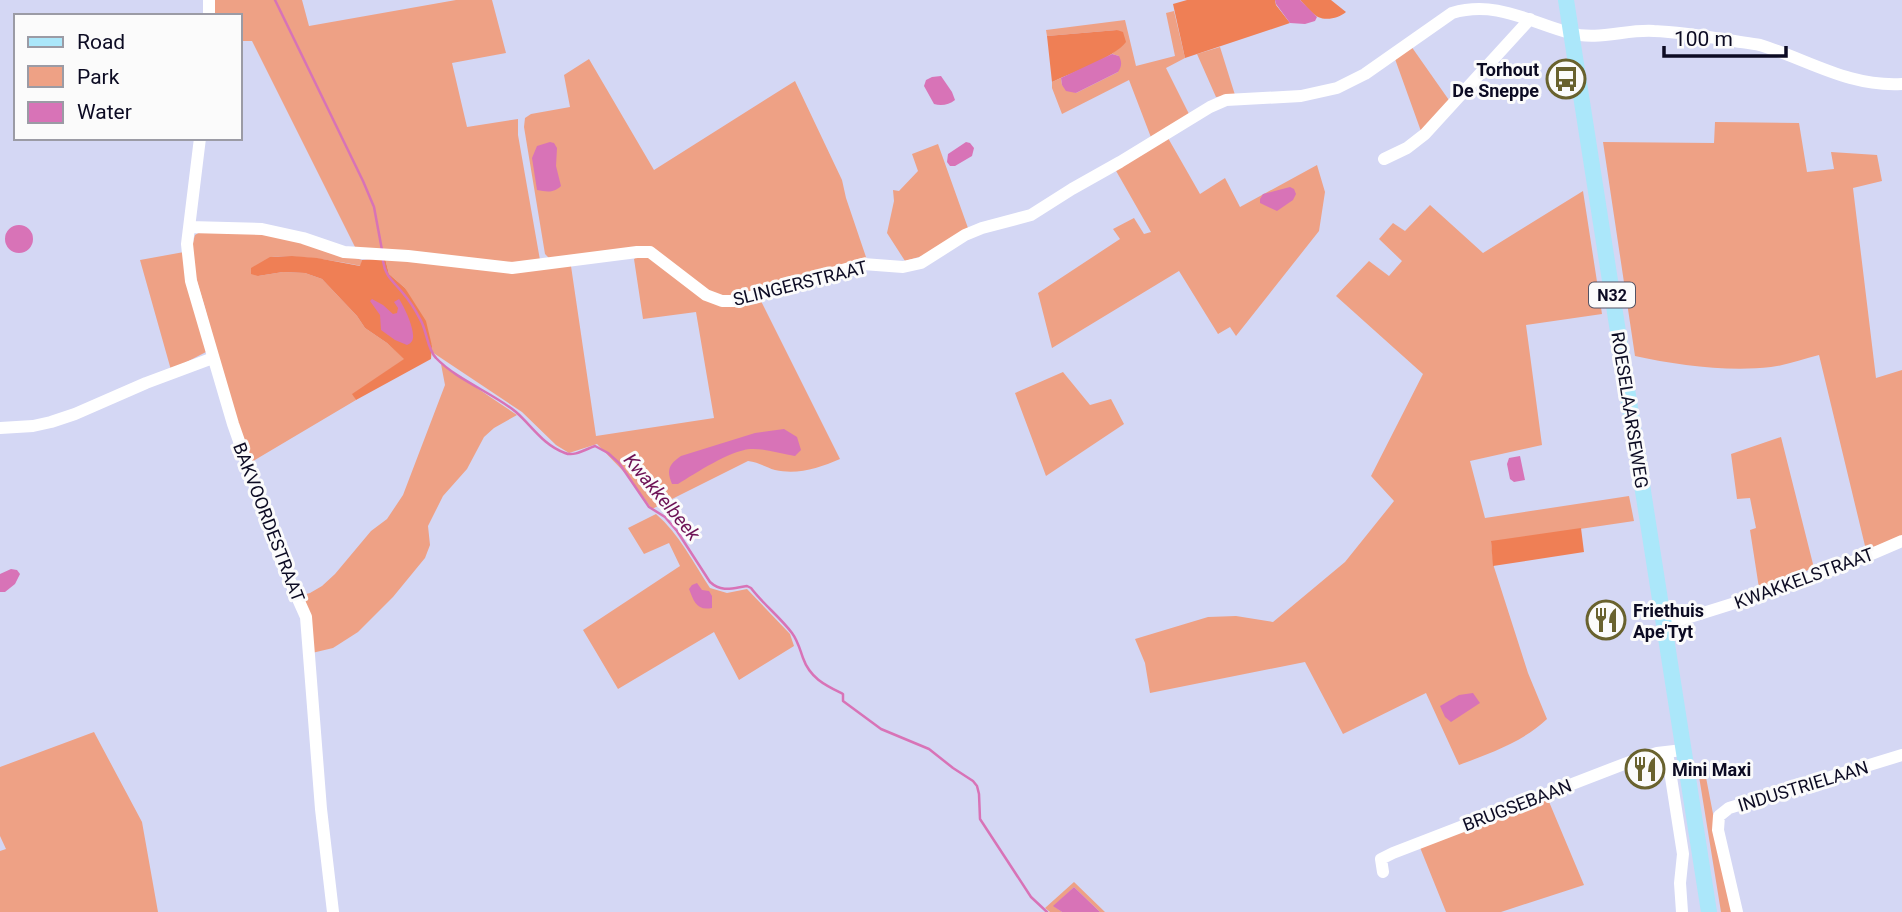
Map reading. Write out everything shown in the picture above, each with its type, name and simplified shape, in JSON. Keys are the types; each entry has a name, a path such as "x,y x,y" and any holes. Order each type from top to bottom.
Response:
{"main road":[{"name":"ROESELAARSEWEG","path":"1566,0 1664,621 1675,751"},
{"name":"N32","path":"1675,751 1709,912"}],"street":[{"name":"SLINGERSTRAAT","path":"190,227 262,229 303,238 344,252 512,268 650,252 706,295 722,301 737,301 863,264 903,267 921,264 965,235 1031,215 1226,100 1301,96 1337,88 1365,74 1452,13 1480,7 1498,10 1571,34"},
{"path":"1384,159 1407,148 1425,134 1530,19"},
{"path":"1571,34 1652,31 1703,36 1759,45 1861,82 1902,84"},
{"name":"BAKVOORDESTRAAT","path":"200,140 187,244 191,281 237,436 281,561 306,617 321,809 333,912"},
{"path":"0,428 51,422 213,358"},
{"name":"KWAKKELSTRAAT","path":"1664,621 1676,621 1749,599 1902,542"},
{"path":"1675,751 1683,854 1680,883 1682,912"},
{"name":"BRUGSEBAAN","path":"1383,872 1381,859 1393,853 1632,761 1657,753 1675,751"},
{"name":"INDUSTRIELAAN","path":"1737,912 1718,830 1719,817 1729,808 1902,755"}],"green space":[{"path":"211,0 302,0 309,26 456,0 492,0 506,53 452,63 467,127 518,119 518,135 540,260 516,264 356,249 252,41 242,41 242,14 212,14"},
{"path":"1174,11 1185,58 1166,68 1189,114 1152,140 1129,80 1062,114 1052,82 1061,78 1062,85 1076,93 1118,72 1119,56 1112,54 1125,42 1117,30 1047,36 1046,30 1125,20 1136,66 1175,56 1166,13"},
{"path":"1411,46 1451,103 1422,134 1395,59"},
{"path":"1220,47 1235,95 1216,97 1197,54"},
{"path":"589,59 654,170 795,81 842,180 867,260 732,299 707,291 654,250 551,260 545,254 524,127 525,118 531,114 570,107 564,75"},
{"path":"1715,122 1799,123 1807,172 1834,169 1831,152 1877,155 1882,181 1853,188 1876,378 1902,370 1902,536 1866,550 1819,355 1777,366 1737,369 1685,365 1635,356 1603,142 1714,143"},
{"path":"1168,138 1200,194 1225,178 1240,207 1317,165 1325,192 1319,231 1236,336 1230,327 1218,334 1179,271 1052,348 1038,293 1120,239 1113,229 1134,218 1144,234 1151,232 1115,169"},
{"path":"938,144 968,228 926,255 905,261 887,233 894,201 893,190 899,191 918,171 912,154"},
{"path":"1583,191 1602,314 1526,325 1542,445 1470,461 1485,518 1629,496 1634,521 1491,542 1494,567 1528,673 1547,719 1517,740 1459,765 1426,693 1343,734 1305,662 1150,693 1145,663 1135,639 1208,617 1236,616 1273,622 1345,562 1394,501 1371,476 1423,374 1336,296 1369,261 1389,276 1402,261 1379,239 1393,223 1405,231 1430,205 1483,253"},
{"path":"205,229 287,237 362,260 361,266 305,257 271,257 258,276 283,272 305,273 322,279 365,328 405,359 353,394 356,400 250,463 195,272 192,253 195,235"},
{"path":"184,252 206,352 171,370 140,260"},
{"path":"639,255 650,258 698,294 759,297 840,459 816,468 792,472 775,470 748,461 652,509 627,475 597,444 569,453 556,445 522,412 432,352 432,346 405,288 389,274 385,258 571,266 596,436 714,418 696,312 643,319 634,259"},
{"path":"441,364 517,415 484,437 467,469 443,496 428,526 430,545 425,558 393,597 358,632 333,648 312,653 302,595 322,586 335,574 371,531 387,519 403,495 445,385"},
{"path":"1063,372 1090,405 1111,399 1124,424 1046,476 1015,393"},
{"path":"1781,437 1814,568 1759,588 1750,530 1756,528 1750,498 1737,499 1731,454"},
{"path":"656,514 679,539 710,588 727,593 747,589 790,634 794,646 739,680 714,632 618,689 583,630 680,566 669,543 644,554 628,528"},
{"path":"94,732 142,822 158,912 0,912 0,851 6,849 0,836 0,767"},
{"path":"1703,762 1732,912 1721,912 1697,764"},
{"path":"1547,797 1584,885 1501,912 1446,912 1419,845"},
{"path":"1074,882 1105,912 1100,912 1074,887 1054,906 1062,912 1050,912 1045,908"}],"shaded area":[{"path":"1187,0 1275,0 1290,23 1185,58 1173,4"},
{"path":"1300,0 1331,0 1346,12 1325,19 1313,14"},
{"path":"1117,30 1123,32 1126,42 1120,48 1052,82 1047,36"},
{"path":"292,256 360,266 362,260 385,258 389,274 405,288 426,321 432,346 431,359 356,400 352,394 404,359 365,328 322,279 305,273 283,272 258,276 251,274 251,268 270,257"},
{"path":"1581,528 1584,552 1493,566 1491,541"}],"water":[{"path":"1275,0 1300,0 1317,17 1315,21 1305,24 1290,23"},
{"path":"1112,54 1119,56 1121,60 1118,72 1076,93 1066,91 1061,78"},
{"path":"941,76 955,100 939,105 934,104 924,86 926,80"},
{"path":"550,142 557,148 556,166 561,186 550,191 537,190 532,158 537,146"},
{"path":"966,142 974,148 972,156 950,166 947,162 948,154"},
{"path":"1290,187 1296,194 1293,200 1277,211 1260,203 1263,194"},
{"path":"19,225 29,229 33,239 29,249 19,253 9,249 5,239 9,229"},
{"path":"372,299 393,314 397,313 398,308 394,302 399,299 411,326 411,343 407,345 395,340 381,330 380,315 370,301"},
{"path":"784,429 797,437 801,450 795,456 750,449 732,454 678,484 672,484 670,468 681,456 755,433"},
{"path":"1520,456 1525,480 1514,482 1510,479 1507,464 1509,458"},
{"path":"11,569 20,574 15,584 5,592 0,592 0,574"},
{"path":"697,583 712,596 712,608 699,607 695,602 689,589"},
{"path":"1473,693 1480,703 1451,722 1445,717 1440,706 1459,695"},
{"path":"1074,887 1100,912 1062,912 1053,906"}],"waterway":[{"name":"Kwakkelbeek","path":"275,0 363,181 374,207 382,250"},
{"name":"Kwakkelbeek","path":"383,261 388,274 418,315 433,354 445,366 507,405 557,450 572,454 595,446 608,453 619,463 649,507 665,517 677,531 710,582 723,589 747,586 751,588 782,621 794,636 806,665 814,676 843,694 843,701 881,729 929,749 973,781 979,794 980,819 1031,897 1047,912"}],"place":[{"name":"Torhout De Sneppe","path":"1566,79"},
{"name":"Friethuis Ape'Tyt","path":"1606,620"},
{"name":"Mini Maxi","path":"1645,769"}]}
